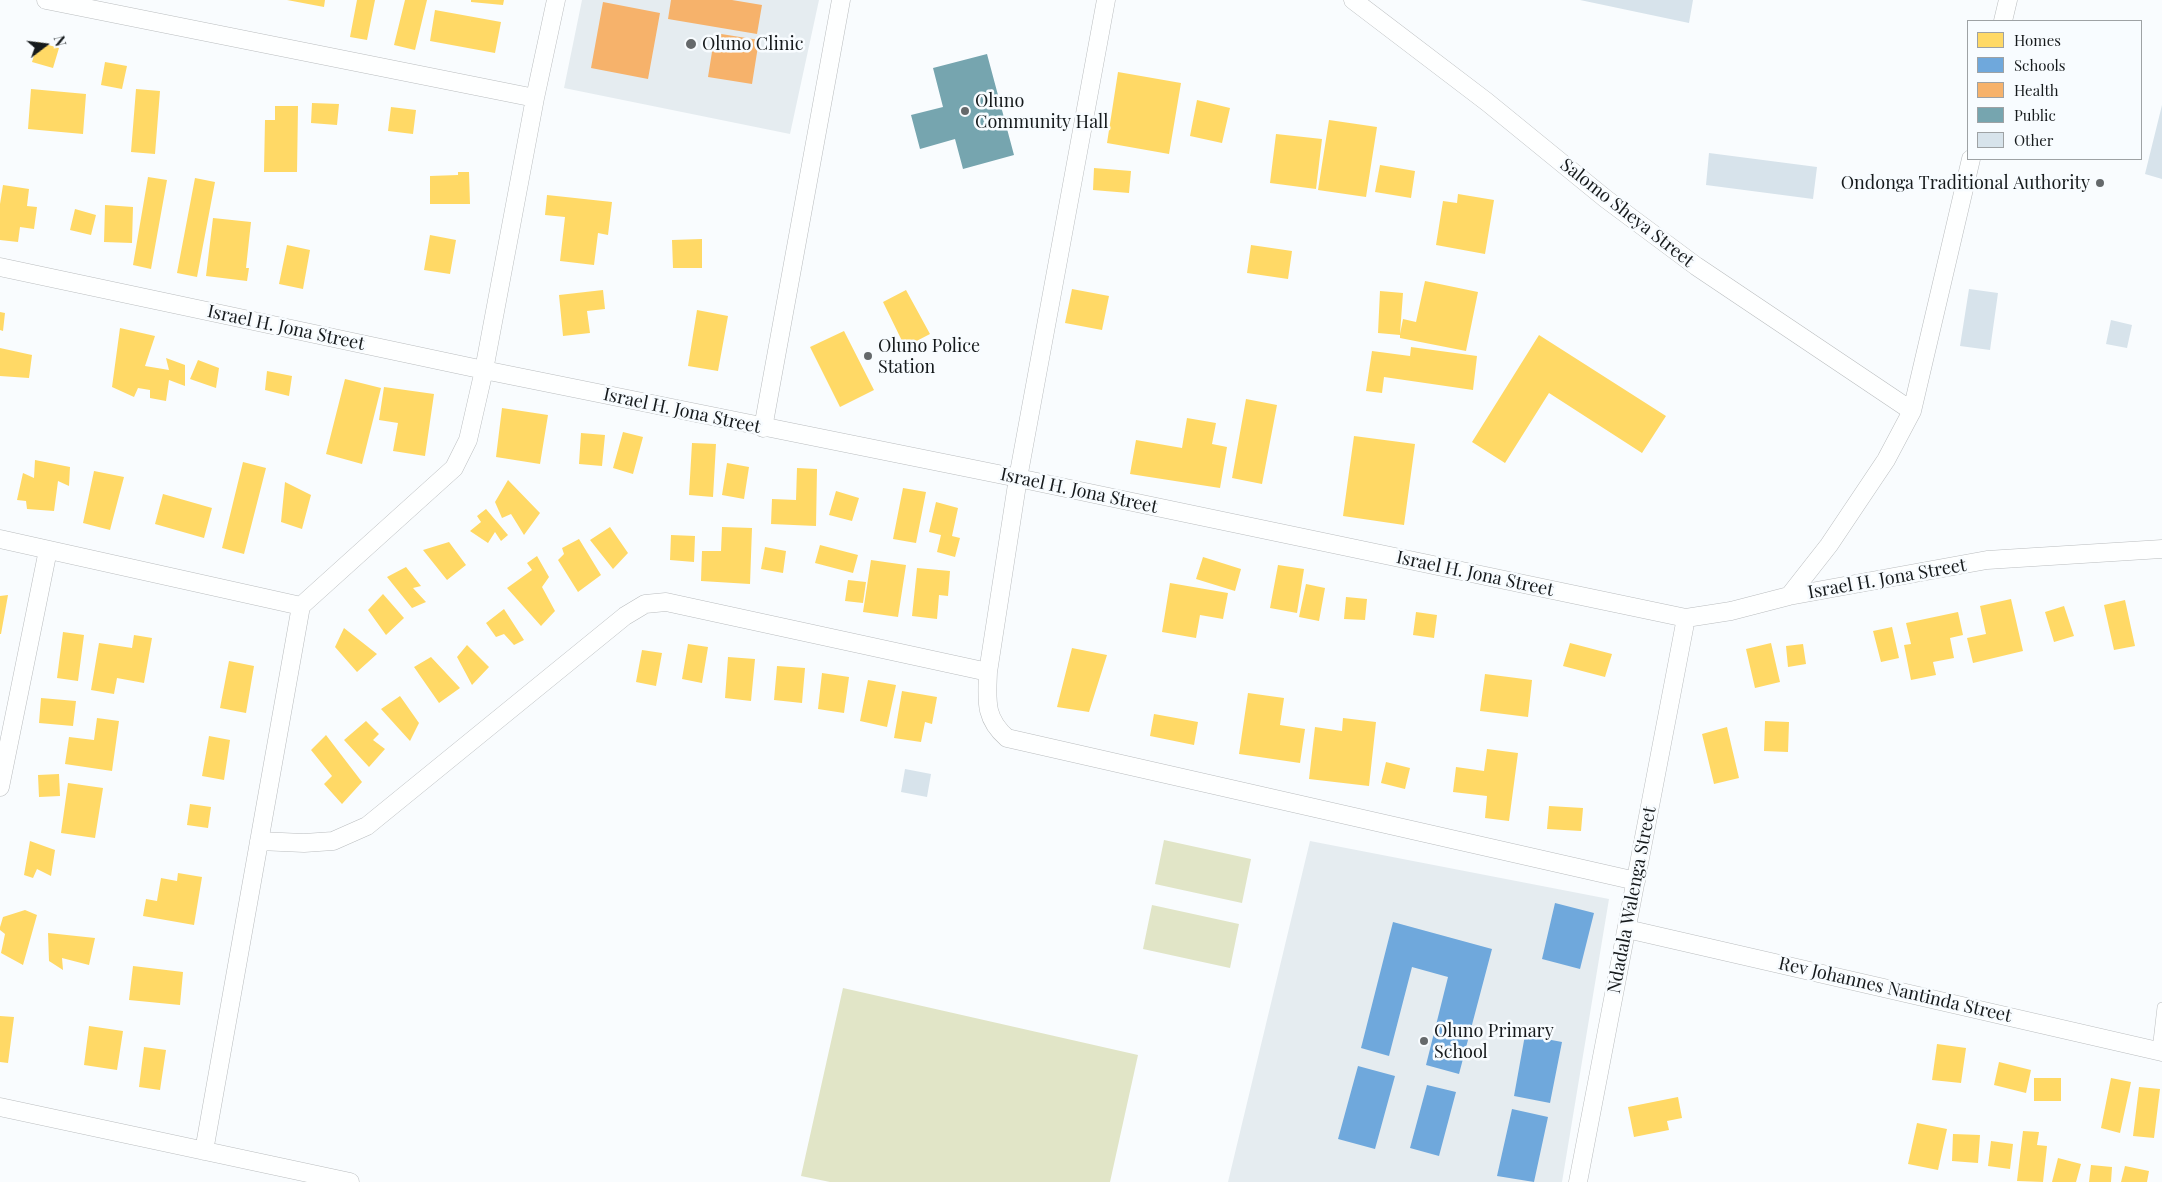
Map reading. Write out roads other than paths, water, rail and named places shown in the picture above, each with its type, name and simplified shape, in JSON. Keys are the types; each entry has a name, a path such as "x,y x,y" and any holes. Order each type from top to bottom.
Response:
{"street":[{"path":"46,0 535,98"},
{"path":"204,1151 302,606 454,468 468,440 484,370 535,98 556,0"},
{"path":"763,428 841,0"},
{"path":"1106,0 1018,478 988,672 988,715 1006,738 1636,881"},
{"name":"Salomo Sheya Street","path":"1352,0 1487,102 1606,199 1696,266 1912,411"},
{"path":"2003,20 2008,0"},
{"path":"1789,596 1829,545 1886,460 1912,411 1971,160"},
{"name":"Israel H. Jona Street","path":"0,267 484,370 763,428 1018,478 1686,618 1730,611 1789,596 1987,560 2162,549"},
{"path":"0,539 302,606"},
{"path":"0,787 48,550"},
{"path":"259,842 304,843 333,841 367,826 625,616 645,604 666,602 988,672"},
{"name":"Ndadala Walenga Street","path":"1578,1182 1686,618"},
{"name":"Rev Johannes Nantinda Street","path":"1627,929 2160,1051"},
{"path":"0,1107 350,1182"}],"lane":[{"path":"2160,1051 2162,1007"}],"place":[{"name":"Oluno Clinic","path":"691,44"},
{"name":"Oluno Community Hall","path":"965,111"},
{"name":"Ondonga Traditional Authority","path":"2100,183"},
{"name":"Oluno Police Station","path":"868,356"},
{"name":"Oluno Primary School","path":"1424,1041"}]}
